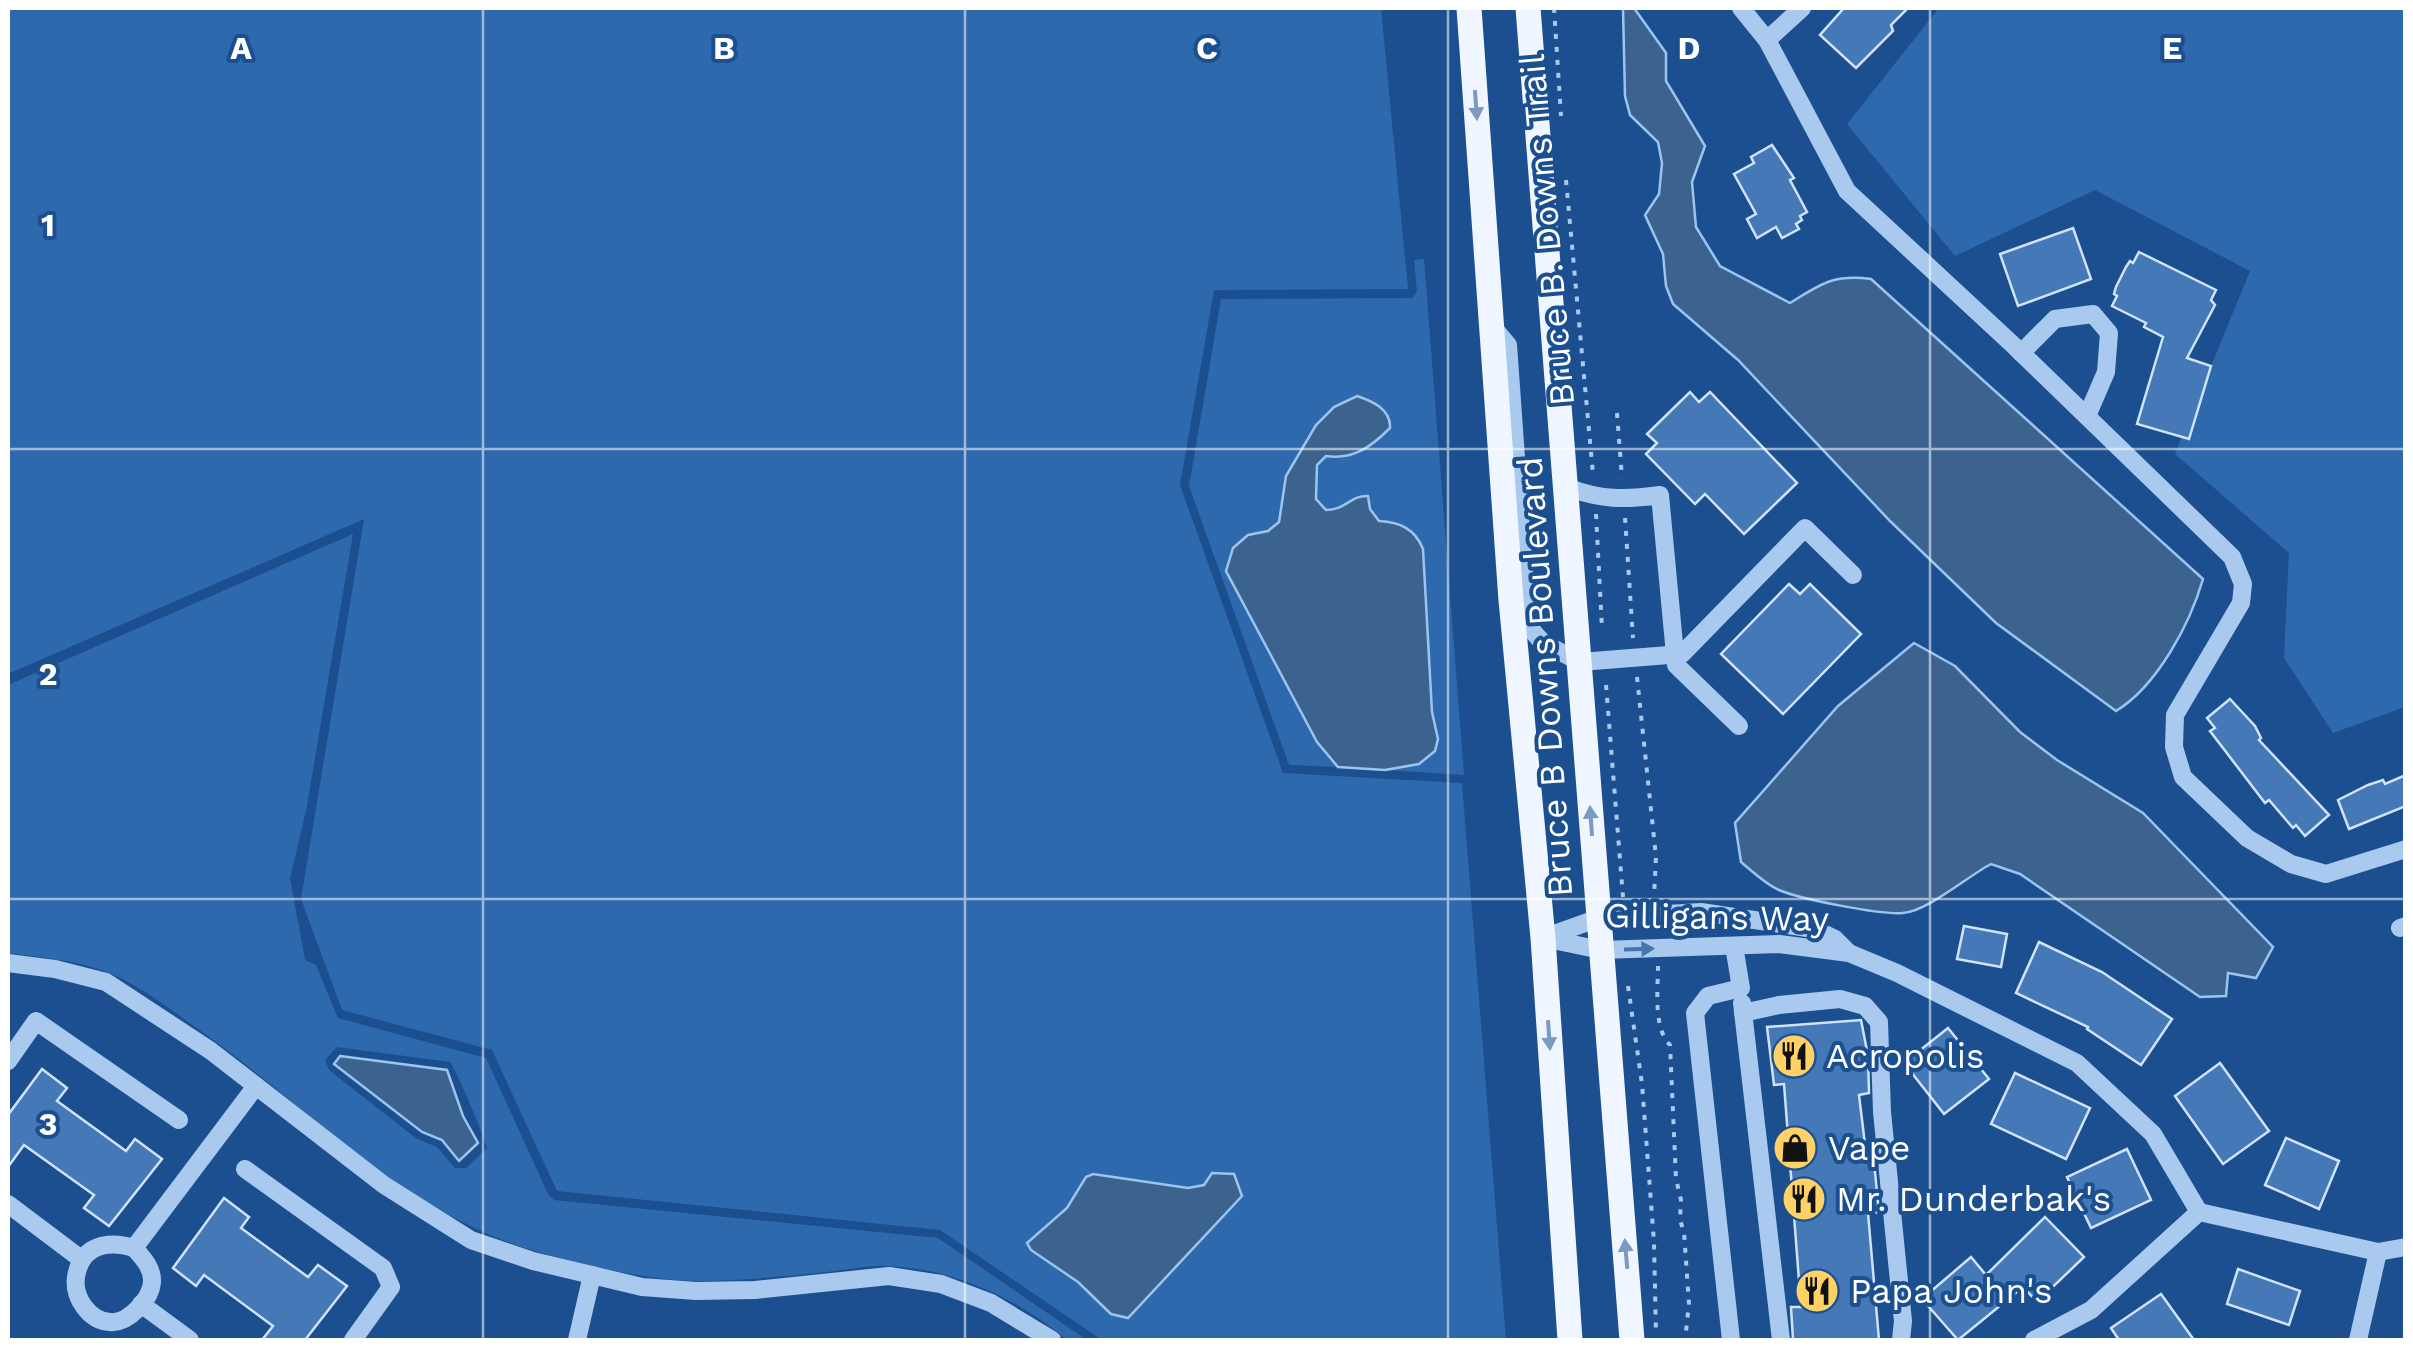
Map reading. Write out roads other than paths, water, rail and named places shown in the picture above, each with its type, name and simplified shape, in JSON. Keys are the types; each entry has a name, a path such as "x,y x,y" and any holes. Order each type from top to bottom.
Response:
{"main road":[{"name":"Bruce B Downs Boulevard","path":"1469,8 1511,600 1543,938 1570,1340"},
{"name":"Bruce B Downs Boulevard","path":"1528,8 1598,918 1644,1338"}],"street":[{"path":"1741,8 1767,40 1847,191 2232,556 2243,584 2242,603 2175,714 2174,748 2183,777 2247,838 2290,864 2326,874 2406,850"},
{"path":"1767,40 1802,8"},
{"path":"2022,353 2055,319 2093,314 2109,333 2106,372 2087,416"},
{"path":"1492,326 1508,345 1528,626 1543,643 1580,662 1682,654 1805,528 1853,576"},
{"path":"1567,487 1595,498 1624,500 1660,495 1676,665 1739,726"},
{"name":"Gilligans Way","path":"1543,938 1598,918 1701,912 1814,929 1835,939 1849,952 2077,1063 2152,1134 2200,1212"},
{"name":"Gilligans Way","path":"1543,938 1601,950 1779,944 1849,952"},
{"path":"1734,946 1781,1340"},
{"path":"8,964 55,969 106,982 161,1015 384,1185 470,1240 532,1261 592,1275 696,1292 889,1276 941,1284 991,1303 1052,1340"},
{"path":"1731,1340 1695,1013 1708,996 1741,988"},
{"path":"1744,1014 1840,999 1865,1006 1879,1022 1882,1112 1894,1211 1902,1340"},
{"path":"8,1060 36,1021 179,1120"},
{"path":"134,1248 256,1086"},
{"path":"245,1168 383,1268 391,1287 354,1340"},
{"path":"8,1204 82,1259"},
{"path":"2034,1340 2092,1310 2200,1212 2378,1252 2406,1246"},
{"path":"115,1242 134,1248 148,1263 152,1282 141,1304 128,1318 110,1322 91,1314 79,1301 75,1280 82,1259 96,1246 115,1242"},
{"path":"2358,1340 2378,1252"},
{"path":"578,1340 592,1275"},
{"path":"141,1304 190,1340"}],"place":[{"name":"Acropolis","path":"1794,1056"},
{"name":"Vape","path":"1795,1148"},
{"name":"Mr. Dunderbak's","path":"1804,1199"},
{"name":"Papa John's","path":"1817,1291"}]}
